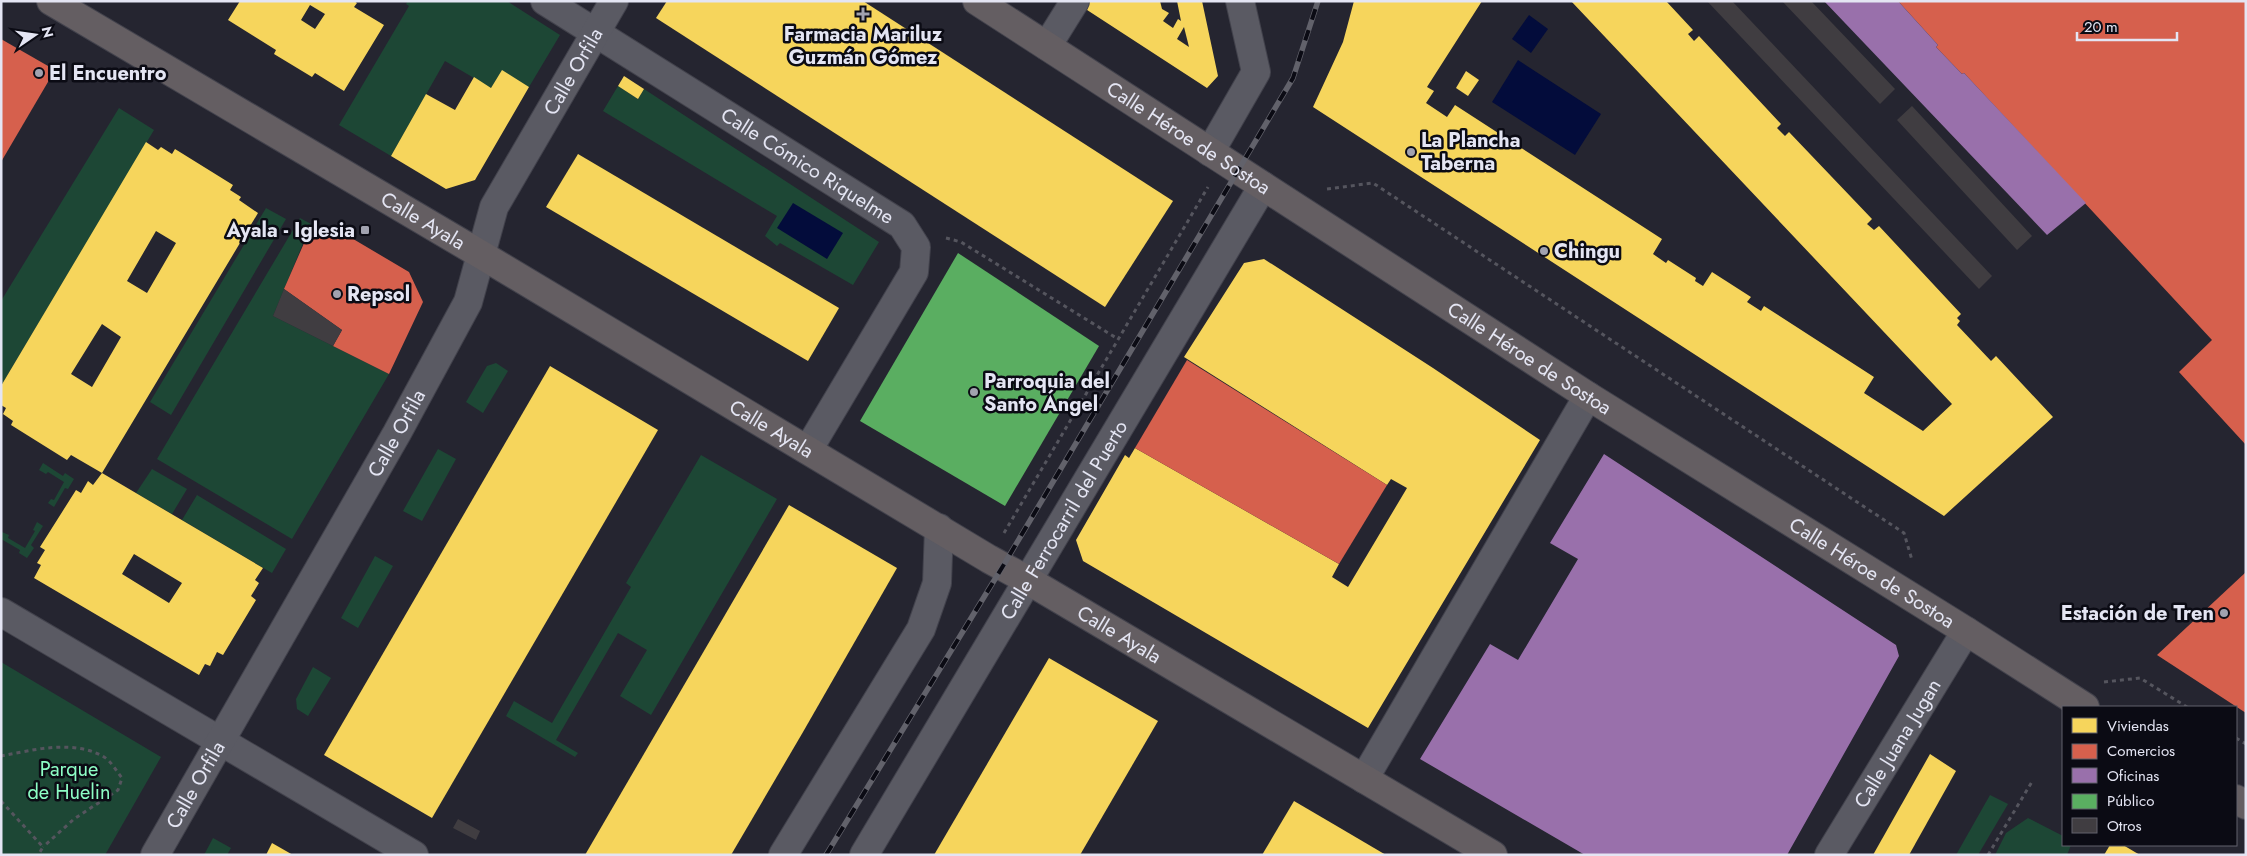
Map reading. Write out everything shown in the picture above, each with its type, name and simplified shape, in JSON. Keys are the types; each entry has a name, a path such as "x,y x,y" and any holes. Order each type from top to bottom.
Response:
{"main road":[{"name":"Calle Ayala","path":"51,1 480,254 989,559 1493,855"},
{"name":"Calle Héroe de Sostoa","path":"977,1 1588,396 2083,706"}],"street":[{"name":"Calle Cómico Riquelme","path":"545,1 594,34 902,225 916,247 914,272 808,450"},
{"name":"Calle Orfila","path":"155,855 397,433 468,302 494,208 614,1"},
{"path":"1047,46 1075,1"},
{"path":"1217,157 1256,72 1240,1"},
{"name":"Calle Ferrocarril del Puerto","path":"864,855 1263,186"},
{"path":"1364,779 1588,396"},
{"path":"783,855 921,629 937,583 939,528"},
{"path":"1,612 414,855"},
{"name":"Calle Juana Jugan","path":"1829,855 1966,631"}],"path":[{"path":"989,559 1118,340 1217,157"},
{"path":"1324,189 1373,183 1904,533 1913,564"},
{"path":"902,225 962,242 1118,340"},
{"path":"2102,682 2140,678 2185,706"},
{"path":"1,756 46,747 76,748 105,758 122,778 118,790 74,819 43,847 38,855"},
{"path":"1988,855 2034,780"},
{"path":"1,802 43,847"}],"green space":[{"path":"408,1 507,1 560,35 529,87 502,71 491,88 445,61 391,156 339,125 409,6 406,4"},
{"path":"618,86 638,99 644,89 879,242 853,285 780,243 777,246 765,236 777,216 603,111"},
{"path":"119,108 154,130 1,386 1,301"},
{"path":"266,208 286,219 171,415 150,402"},
{"path":"300,218 311,224 273,316 389,374 292,539 157,459"},
{"path":"496,363 508,371 483,413 466,402 487,366"},
{"path":"438,449 456,459 422,521 403,511"},
{"path":"701,455 777,499 651,715 620,696 647,650 618,633 556,740 578,753 575,757 506,716 514,701 552,723 631,587 626,583"},
{"path":"43,463 63,476 65,473 74,479 68,489 65,488 54,507 48,503 51,499 54,500 64,482 48,472 46,474 39,470"},
{"path":"152,469 187,489 172,514 136,493"},
{"path":"197,495 286,549 272,573 182,520"},
{"path":"37,522 43,526 31,545 34,548 27,558 19,553 20,550 1,539 2,532 9,535 8,538 25,548 35,531 33,530"},
{"path":"375,556 393,566 358,628 341,618"},
{"name":"Parque de Huelin","path":"1,662 161,757 105,855 1,855"},
{"path":"313,667 331,678 308,716 297,709 296,699"},
{"path":"1990,795 2008,804 1978,855 1956,855"},
{"path":"2028,818 2062,835 2062,846 2071,846 2067,855 1995,855 2006,833"},
{"path":"213,838 231,848 227,855 204,855"}],"shaded area":[{"path":"1529,15 1548,29 1531,53 1512,39"},
{"path":"1518,60 1601,114 1575,155 1492,102"},
{"path":"793,203 843,233 827,259 777,228"}],"building: Viviendas":[{"path":"240,1 354,1 357,3 354,7 384,25 344,91 315,73 312,77 274,54 276,50 228,20","holes":["310,5 325,14 315,29 301,20"]},
{"path":"667,1 863,1 1173,201 1105,307 656,18"},
{"path":"1088,1 1160,1 1162,9 1169,13 1163,21 1173,28 1178,19 1181,21 1177,1 1202,1 1218,76 1207,88 1084,8","holes":["1184,27 1189,47 1177,39"]},
{"path":"1354,1 1482,1 1427,87 1434,91 1426,103 1447,117 1455,105 1662,239 1653,254 1666,263 1668,260 1696,278 1695,281 1703,286 1712,272 1751,297 1747,302 1761,311 1764,306 1874,377 1864,393 1923,431 1952,404 1571,1 1666,1 1693,30 1688,34 1694,41 1699,36 1781,124 1777,128 1785,136 1789,132 1872,219 1867,224 1874,230 1879,226 1961,314 1957,318 1960,321 1957,325 1991,361 1996,356 2053,417 1944,516 1313,107 1343,42"},
{"path":"502,70 529,87 475,180 446,189 391,156 426,94 455,110 474,77 491,88"},
{"path":"1466,71 1479,80 1468,96 1456,88"},
{"path":"624,76 644,89 638,99 618,86"},
{"path":"146,142 158,150 161,147 172,154 175,149 233,185 230,190 241,197 239,200 258,213 102,473 71,455 67,460 11,425 13,421 3,414 6,408 1,405 1,386","holes":["156,231 176,243 147,293 127,281","102,324 121,337 92,387 71,374"]},
{"path":"578,154 839,308 808,361 546,207"},
{"path":"1264,259 1433,368 1540,440 1368,728 1083,561 1076,540 1125,455 1129,458 1135,448 1339,564 1332,577 1348,587 1407,488 1391,479 1387,485 1184,357 1244,263"},
{"path":"550,366 658,430 432,818 324,755"},
{"path":"102,473 263,568 255,580 259,583 251,596 256,600 223,655 217,652 210,666 205,664 199,675 34,578 41,565 37,563 45,550 40,547 76,490 81,493 88,481 93,485","holes":["134,554 182,583 169,603 122,574"]},
{"path":"789,505 897,568 803,732 731,855 585,855"},
{"path":"1049,658 1158,721 1080,855 934,855"},
{"path":"1930,754 1956,771 1909,855 1873,855"},
{"path":"1294,801 1335,825 1386,855 1262,855"},
{"path":"272,843 293,855 266,855"},
{"path":"2109,846 2125,846 2140,855 2104,855"}],"building: Comercios":[{"path":"1898,1 2246,1 2246,445 2179,372 2212,340 1964,73 1962,74 1936,47 1938,45"},
{"path":"1,39 55,70 1,162"},
{"path":"338,230 409,272 423,302 389,374 333,346 342,330 284,289 308,234"},
{"path":"1187,360 1387,485 1339,564 1135,448"},
{"name":"Estación de Tren","path":"2246,572 2246,713 2157,655"}],"building: Oficinas":[{"path":"1824,1 1898,1 1938,45 1936,47 1962,74 1964,73 2086,203 2047,235"},
{"path":"1604,454 1896,645 1899,656 1787,855 1585,855 1420,759 1490,644 1518,660 1578,559 1550,543"}],"building: Público":[{"name":"Parroquia del Santo Ángel","path":"958,253 1099,346 1005,506 860,421"}],"building: Otros":[{"path":"1707,1 1732,1 1992,276 1979,289"},
{"path":"1782,1 1811,1 1895,89 1880,104"},
{"path":"1912,106 2032,236 2017,250 1897,120"},
{"path":"284,289 342,330 333,346 273,316"},
{"path":"458,819 480,831 476,840 453,828"}],"railway":[{"path":"826,855 1003,566 1293,78 1318,1"}],"place":[{"name":"Farmacia Mariluz Guzmán Gómez","path":"863,14"},
{"name":"El Encuentro","path":"39,73"},
{"name":"La Plancha Taberna","path":"1411,152"},
{"name":"Ayala - Iglesia","path":"365,230"},
{"name":"Chingu","path":"1544,251"},
{"name":"Repsol","path":"337,294"},
{"name":"Parroquia del Santo Ángel","path":"974,392"},
{"name":"Estación de Tren","path":"2224,613"}]}
